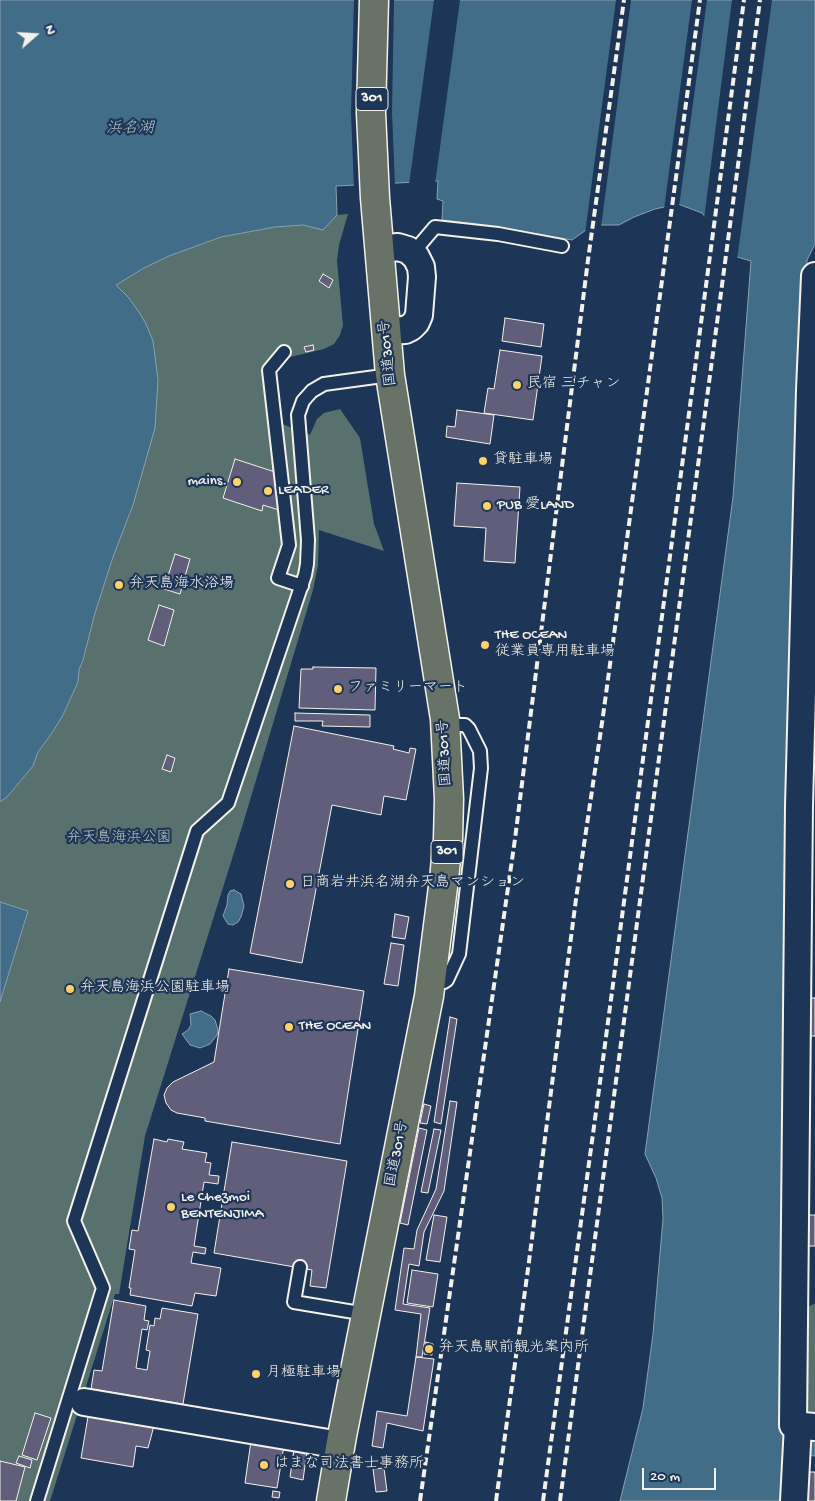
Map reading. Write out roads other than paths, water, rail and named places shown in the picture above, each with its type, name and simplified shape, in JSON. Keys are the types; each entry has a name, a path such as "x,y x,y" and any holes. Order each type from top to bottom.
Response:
{"highway":[{"name":"国道301号","path":"331,1501 340,1445 431,982 448,839 449,799 445,725 432,628 390,375 386,331 375,198 372,113 374,0"},
{"path":"340,1445 346,1482 352,1501"}],"street":[{"path":"380,249 398,247 408,250 416,257 421,267 422,277 419,315 416,322 405,330 386,331"},
{"path":"794,1501 802,1435 793,1425 805,1066 812,390 815,276"},
{"path":"84,1402 340,1445"}],"lane":[{"path":"412,254 434,227 498,234 562,246"},
{"path":"284,352 269,370 289,545 278,578 302,586"},
{"path":"36,1501 103,1288 74,1220 197,831 228,803 308,564 308,540 298,415 303,401 312,391 324,384 390,375"},
{"path":"300,1268 294,1302 366,1314"}],"water":[{"name":"浜名湖","path":"0,0 815,0 815,244 807,260 801,391 781,1431 815,1435 815,1456 785,1453 783,1501 620,1501 643,1408 653,1334 663,1219 662,1198 656,1178 645,1154 733,497 751,261 737,257 702,213 678,204 655,209 619,225 593,225 572,240 499,227 442,220 443,201 437,199 438,181 336,186 337,215 323,230 303,225 275,227 221,237 169,256 116,285 139,312 153,341 158,380 155,428 133,505 113,557 95,613 79,670 78,682 63,715 38,752 33,766 7,797 0,802"},
{"path":"234,890 241,894 244,906 241,917 233,925 228,924 223,916 228,895 230,891"},
{"path":"0,902 28,911 0,1002"},
{"path":"201,1011 215,1020 218,1030 217,1035 210,1044 200,1048 190,1045 182,1034 191,1025 190,1014"}],"railway":[{"path":"420,1501 515,839 588,260 624,0"},
{"path":"496,1501 576,899 603,716 700,0"},
{"path":"543,1501 744,0"},
{"path":"560,1501 760,0"}],"place":[{"name":"民宿 三チャン","path":"517,385"},
{"name":"貸駐車場","path":"483,461"},
{"name":"mains.","path":"237,482"},
{"name":"LEADER","path":"268,491"},
{"name":"PUB 愛LAND","path":"487,506"},
{"name":"弁天島海水浴場","path":"119,585"},
{"name":"THE OCEAN 従業員専用駐車場","path":"485,645"},
{"name":"ファミリーマート","path":"338,689"},
{"name":"日商岩井浜名湖弁天島マンション","path":"290,884"},
{"name":"弁天島海浜公園駐車場","path":"70,989"},
{"name":"THE OCEAN","path":"289,1027"},
{"name":"Le Chezmoi BENTENJIMA","path":"171,1207"},
{"name":"弁天島駅前観光案内所","path":"429,1349"},
{"name":"月極駐車場","path":"256,1374"},
{"name":"はまな司法書士事務所","path":"264,1465"}],"park label":[{"name":"弁天島海浜公園","path":"119,839"}]}
